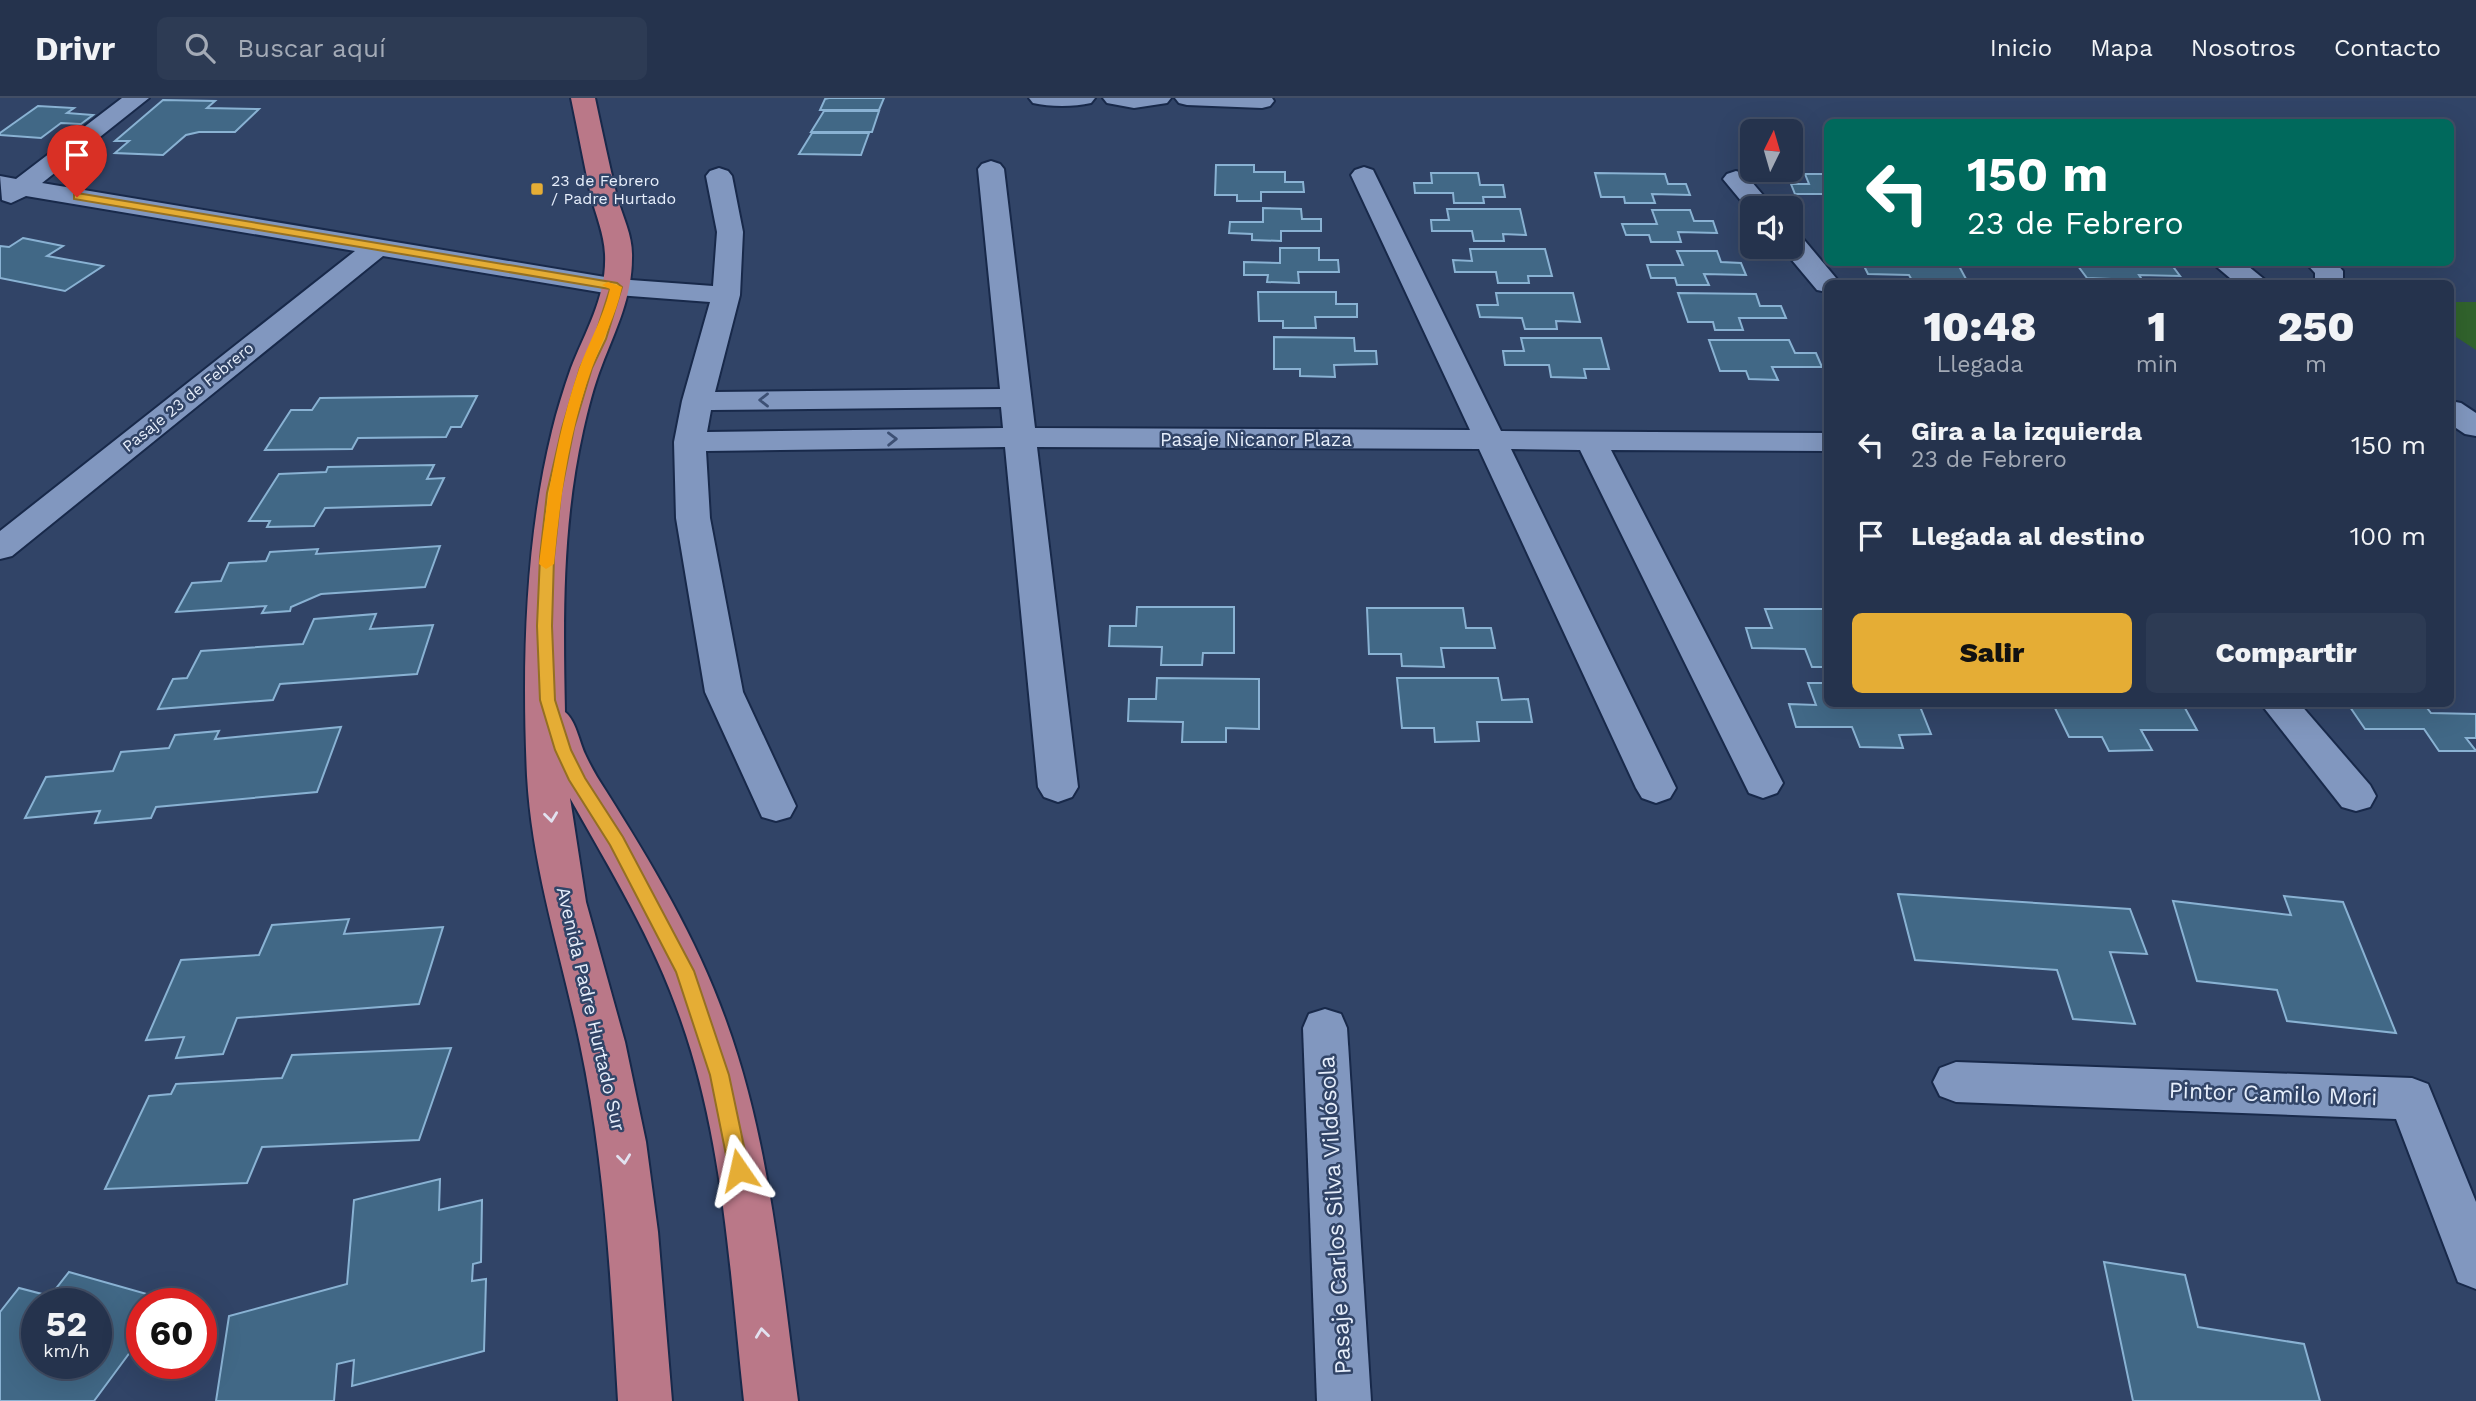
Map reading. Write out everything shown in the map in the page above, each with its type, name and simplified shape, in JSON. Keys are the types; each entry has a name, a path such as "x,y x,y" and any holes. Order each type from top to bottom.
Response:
{"main road":[{"name":"Avenida Padre Hurtado Sur","path":"583,98 605,200 615,226 619,255 617,287 610,312 582,380 554,493 547,557 545,626 547,778 565,902 602,1042 622,1142 633,1232 645,1401"},
{"name":"Avenida Padre Hurtado Sur","path":"548,700 563,750 578,780 617,841 685,971 704,1023 720,1075 739,1170 771,1401"}],"street":[{"path":"0,202 11,186 137,98"},
{"path":"1041,98 1083,98"},
{"path":"1115,98 1134,101 1159,98"},
{"path":"1187,98 1262,101"},
{"path":"991,169 1058,787"},
{"path":"1364,175 1656,788"},
{"path":"719,176 730,232 726,295 697,401 690,442 693,518 724,692 776,806"},
{"path":"1736,179 1751,196"},
{"path":"11,186 617,287 726,295"},
{"name":"Pasaje 23 de Febrero","path":"0,548 377,247"},
{"path":"1803,256 1824,281"},
{"path":"2230,266 2250,280"},
{"path":"697,401 1017,398"},
{"path":"2454,413 2476,427"},
{"name":"Pasaje Nicanor Plaza","path":"690,442 1022,437 1824,442"},
{"path":"1591,441 1763,783"},
{"path":"2454,446 2476,446"},
{"path":"2282,707 2356,796"},
{"name":"Pasaje Carlos Silva Vildósola","path":"1325,1028 1344,1401"},
{"name":"Pintor Camilo Mori","path":"1956,1082 2412,1099 2476,1265"}],"green space":[{"path":"2454,302 2476,302 2476,350 2454,336"}],"building":[{"path":"884,98 879,110 820,110 825,99"},
{"path":"163,100 215,101 207,108 259,109 235,132 199,132 186,135 163,155 115,153 129,141 115,141"},
{"path":"38,106 74,108 67,113 93,115 81,124 61,123 41,138 0,135"},
{"path":"824,111 879,111 872,132 811,132"},
{"path":"812,133 869,133 861,155 799,154"},
{"path":"1216,165 1254,165 1254,172 1285,172 1285,182 1303,182 1304,192 1261,192 1261,201 1237,201 1237,195 1215,195"},
{"path":"1431,173 1478,173 1480,185 1503,185 1505,197 1483,197 1484,203 1454,203 1453,193 1415,193 1414,183 1432,183"},
{"path":"1595,173 1665,174 1668,184 1686,184 1690,195 1652,194 1655,203 1625,203 1624,197 1601,197"},
{"path":"1805,174 1824,174 1824,194 1795,194 1791,184 1809,184"},
{"path":"1263,208 1301,209 1302,219 1321,219 1321,231 1281,231 1281,241 1252,240 1252,234 1229,233 1230,222 1263,222"},
{"path":"1447,209 1520,209 1526,235 1503,234 1504,241 1474,241 1472,231 1432,231 1431,220 1449,220"},
{"path":"1652,210 1690,210 1694,221 1713,221 1717,233 1678,232 1681,242 1651,242 1649,235 1626,235 1622,224 1657,224"},
{"path":"23,238 63,246 47,256 103,266 65,291 0,278 0,246 9,247"},
{"path":"1280,248 1319,248 1319,260 1338,260 1339,272 1298,272 1299,283 1267,282 1268,275 1244,275 1244,262 1280,263"},
{"path":"1470,249 1545,249 1552,276 1528,276 1529,283 1498,283 1496,272 1455,272 1453,260 1472,261"},
{"path":"1677,251 1717,251 1721,262 1741,263 1746,275 1704,274 1709,285 1677,285 1675,278 1651,278 1647,265 1683,265"},
{"path":"1864,266 1959,266 1966,279 1912,280 1909,275 1868,274"},
{"path":"2078,266 2172,266 2180,276 2139,275 2142,280 2087,278"},
{"path":"1258,292 1336,292 1336,304 1357,304 1357,317 1315,317 1316,328 1283,328 1283,321 1259,321"},
{"path":"1496,293 1573,293 1580,322 1556,321 1557,329 1525,329 1522,318 1480,317 1477,305 1498,305"},
{"path":"1678,293 1756,294 1760,306 1781,306 1786,318 1739,318 1743,330 1715,330 1713,322 1688,322"},
{"path":"1274,337 1354,338 1355,351 1376,351 1377,364 1334,365 1335,377 1300,376 1300,369 1274,369"},
{"path":"1521,338 1601,338 1609,369 1584,369 1586,378 1551,377 1549,365 1505,365 1503,351 1524,351"},
{"path":"1709,340 1789,340 1795,353 1816,353 1822,367 1772,367 1778,380 1749,379 1746,371 1720,371"},
{"path":"477,396 461,427 451,427 446,437 358,438 352,449 265,450 291,410 312,410 320,398"},
{"path":"434,465 427,479 444,478 431,505 325,508 314,526 267,527 270,521 249,521 279,474 326,472 328,467"},
{"path":"440,546 425,587 321,594 291,607 290,611 262,613 266,606 176,612 192,583 221,581 229,563 266,561 270,552 318,549 316,554"},
{"path":"1137,607 1234,607 1234,653 1203,653 1202,665 1161,665 1162,647 1109,646 1110,626 1136,626"},
{"path":"1367,608 1463,608 1466,628 1491,628 1495,648 1441,648 1444,667 1402,666 1401,654 1369,654"},
{"path":"1765,609 1824,609 1824,667 1812,667 1805,649 1752,648 1746,628 1772,628"},
{"path":"376,614 370,629 433,625 417,674 280,684 273,700 158,709 173,679 187,678 201,651 303,644 314,619"},
{"path":"1157,678 1259,679 1259,729 1226,728 1226,742 1182,742 1183,722 1128,721 1129,699 1156,699"},
{"path":"1397,678 1498,678 1502,700 1528,699 1532,722 1477,722 1479,741 1435,742 1434,728 1402,728"},
{"path":"1808,683 1824,683 1824,707 1920,707 1931,734 1899,735 1903,748 1860,747 1852,727 1796,727 1789,704 1816,705"},
{"path":"2054,707 2185,708 2197,730 2141,730 2152,750 2109,751 2102,737 2069,737"},
{"path":"2350,707 2426,707 2431,713 2476,714 2476,738 2466,738 2476,751 2439,751 2424,729 2365,729"},
{"path":"341,727 317,792 156,807 151,818 95,823 100,811 25,818 46,777 113,771 121,752 169,748 175,735 219,731 215,739"},
{"path":"1898,894 2130,909 2147,954 2110,952 2135,1024 2073,1019 2057,970 1915,960"},
{"path":"2284,896 2343,902 2396,1033 2287,1021 2277,990 2197,981 2173,901 2291,915"},
{"path":"349,919 344,934 443,927 419,1004 237,1018 223,1054 176,1058 184,1037 146,1040 181,960 259,955 272,925"},
{"path":"451,1048 419,1140 262,1147 247,1183 105,1189 149,1096 171,1094 176,1084 282,1078 292,1055"},
{"path":"440,1179 439,1210 482,1200 481,1262 473,1264 472,1281 486,1279 484,1351 352,1386 354,1360 337,1364 334,1401 216,1401 229,1316 347,1284 354,1200"},
{"path":"2104,1262 2185,1275 2198,1327 2304,1344 2320,1401 2133,1401"},
{"path":"69,1272 126,1288 126,1358 112,1377 112,1288 56,1288"},
{"path":"19,1288 21,1379 110,1379 94,1401 0,1401 0,1312"}],"slow traffic":[{"path":"546,564 554,493 568,428 586,368 600,339 617,287 608,285"}],"place":[{"name":"23 de Febrero / Padre Hurtado","path":"537,189"}],"route":[{"path":"77,197 617,287 600,339 586,368 568,428 554,493 547,557 545,626 548,700 563,750 578,780 617,841 685,971 720,1075 739,1170"}]}
